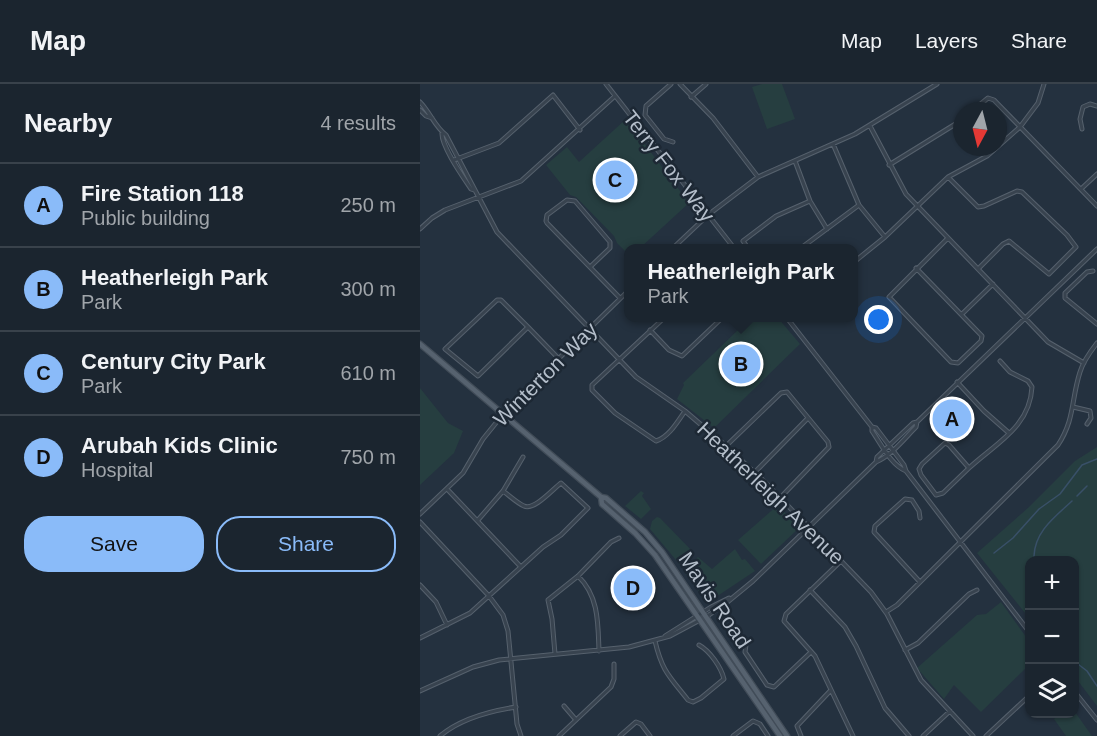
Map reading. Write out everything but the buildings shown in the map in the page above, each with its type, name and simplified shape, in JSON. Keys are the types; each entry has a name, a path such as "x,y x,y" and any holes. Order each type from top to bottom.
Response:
{"main road":[{"name":"Mavis Road","path":"420,344 502,415 601,497 606,498 625,514 655,543 787,736"},
{"name":"Mavis Road","path":"601,497 602,504 635,533 655,555 780,736"}],"street":[{"name":"Terry Fox Way","path":"606,84 730,244"},
{"path":"671,84 646,106 644,111 664,139 673,142"},
{"path":"680,84 713,118 758,177"},
{"path":"692,97 706,84"},
{"path":"678,244 708,215 758,177 870,126 937,84"},
{"path":"858,259 885,237 948,177 987,156 1020,127 1038,103 1044,84"},
{"path":"454,160 499,143 553,95 580,130"},
{"path":"420,229 445,210 479,199 521,181 615,96"},
{"name":"Heatherleigh Avenue","path":"420,102 430,112 442,133 446,135 474,191"},
{"path":"1082,129 1080,119 1083,107 1090,104 1097,106"},
{"name":"Heatherleigh Avenue","path":"420,110 432,118"},
{"path":"1007,115 1097,206"},
{"path":"870,126 902,190 1048,342 1084,363"},
{"path":"889,165 953,126"},
{"name":"Heatherleigh Avenue","path":"442,133 441,137 497,232 640,381 685,411 755,472 871,592 886,612 923,682 973,736"},
{"path":"832,144 859,205 885,237"},
{"path":"795,161 810,201 827,229"},
{"path":"1081,189 1097,174"},
{"path":"948,177 978,207 1017,191 1022,192 1067,235 1076,247 1049,274 1010,241 1003,244 978,269"},
{"path":"590,267 610,248 611,243 575,201 567,200 547,215 546,221 620,299"},
{"path":"745,244 743,241 776,216 810,201"},
{"path":"808,244 859,205"},
{"path":"916,268 982,336 958,363 954,363 889,299 889,295 916,268 948,238"},
{"path":"876,462 877,457 913,423 917,422 1097,249"},
{"path":"1093,272 1087,272 1065,293 1065,298 1097,324"},
{"path":"962,314 993,284"},
{"name":"Winterton Way","path":"420,514 467,467 483,439 502,415 624,295"},
{"path":"528,327 478,376 445,349 496,300 501,300 528,327 558,358"},
{"path":"659,322 592,385 594,393 615,413 657,441 661,440 685,411"},
{"path":"650,330 669,350 682,356 718,322"},
{"path":"790,322 872,427 876,428 1025,628"},
{"path":"886,612 897,605 1058,446 1067,432 1080,373 1097,344"},
{"path":"969,468 945,443 922,464 919,470 933,493 938,495 943,493 1022,421 1028,410 1032,387 1028,381 1010,372 1000,361"},
{"path":"957,382 1009,433"},
{"path":"726,446 780,393 787,392 828,442 829,447 780,498"},
{"path":"1073,407 1089,411 1091,418 1087,424"},
{"path":"755,472 808,418"},
{"path":"420,691 472,667 512,658 629,647 670,636 731,598 753,581 876,462 888,454 916,427 917,422"},
{"path":"872,427 872,431 888,454 900,468 906,471"},
{"path":"478,520 503,491 523,457"},
{"path":"420,638 470,613 543,547 561,535 588,508 561,483 543,499 529,507 524,507 503,491"},
{"path":"447,489 521,567"},
{"path":"920,518 919,511 912,500 905,499 875,526 873,532 920,582"},
{"path":"420,522 498,606 507,624 521,736"},
{"path":"555,654 552,619 547,602 578,576 611,542 620,538"},
{"path":"841,561 786,614 783,621 812,652 853,736"},
{"path":"578,576 587,585 593,598 597,615 599,651"},
{"path":"420,585 436,602 447,625"},
{"path":"810,590 845,627 885,708 909,736"},
{"path":"905,650 918,643 969,594 977,590"},
{"path":"655,641 664,671 688,700 693,702 724,679 709,653 699,645"},
{"path":"746,645 745,652 767,685 774,687 812,652"},
{"path":"559,736 611,687 614,680 614,664"},
{"path":"801,736 797,726 831,690"},
{"path":"1079,697 1097,720"},
{"path":"986,736 1025,699"},
{"path":"564,706 576,720"},
{"path":"440,736 453,727 486,712 516,707"},
{"path":"923,736 950,711"},
{"path":"620,736 636,722 641,724 651,736"},
{"path":"733,736 750,722 755,722 760,724 768,736"}],"green space":[{"path":"762,84 782,84 795,119 767,129 752,87"},
{"path":"626,119 689,203 644,244 624,244 624,250 614,236 576,197 570,195 546,165 567,147 579,162"},
{"path":"733,322 781,322 800,344 714,428 677,399 683,383 739,329"},
{"path":"420,388 448,423 463,431 454,453 420,485"},
{"path":"1097,447 1097,706 1079,682 1079,556 1025,556 1025,613 977,553 1029,507 1075,461"},
{"path":"641,491 651,509 641,519 625,506"},
{"path":"778,505 799,528 761,564 738,540"},
{"path":"657,517 694,553 681,566 650,529 652,521"},
{"path":"735,549 742,560 745,559 755,571 707,603 684,571 698,557 712,569"},
{"path":"1001,602 1025,635 1025,669 981,712 954,685 944,699 917,668 977,615 986,614"},
{"path":"1079,718 1092,736 1066,736 1054,719"}],"waterway":[{"path":"994,553 1013,538 1039,509 1060,494 1082,465 1097,459"},
{"path":"1077,496 1087,486"},
{"path":"1034,556 1035,547 1042,532 1072,501"},
{"path":"1078,664 1087,671 1097,686"}],"place":[{"name":"Century City Park","path":"615,180"},
{"name":"Heatherleigh Park","path":"741,364"},
{"name":"Fire Station 118","path":"952,419"},
{"name":"Arubah Kids Clinic","path":"633,588"}]}
